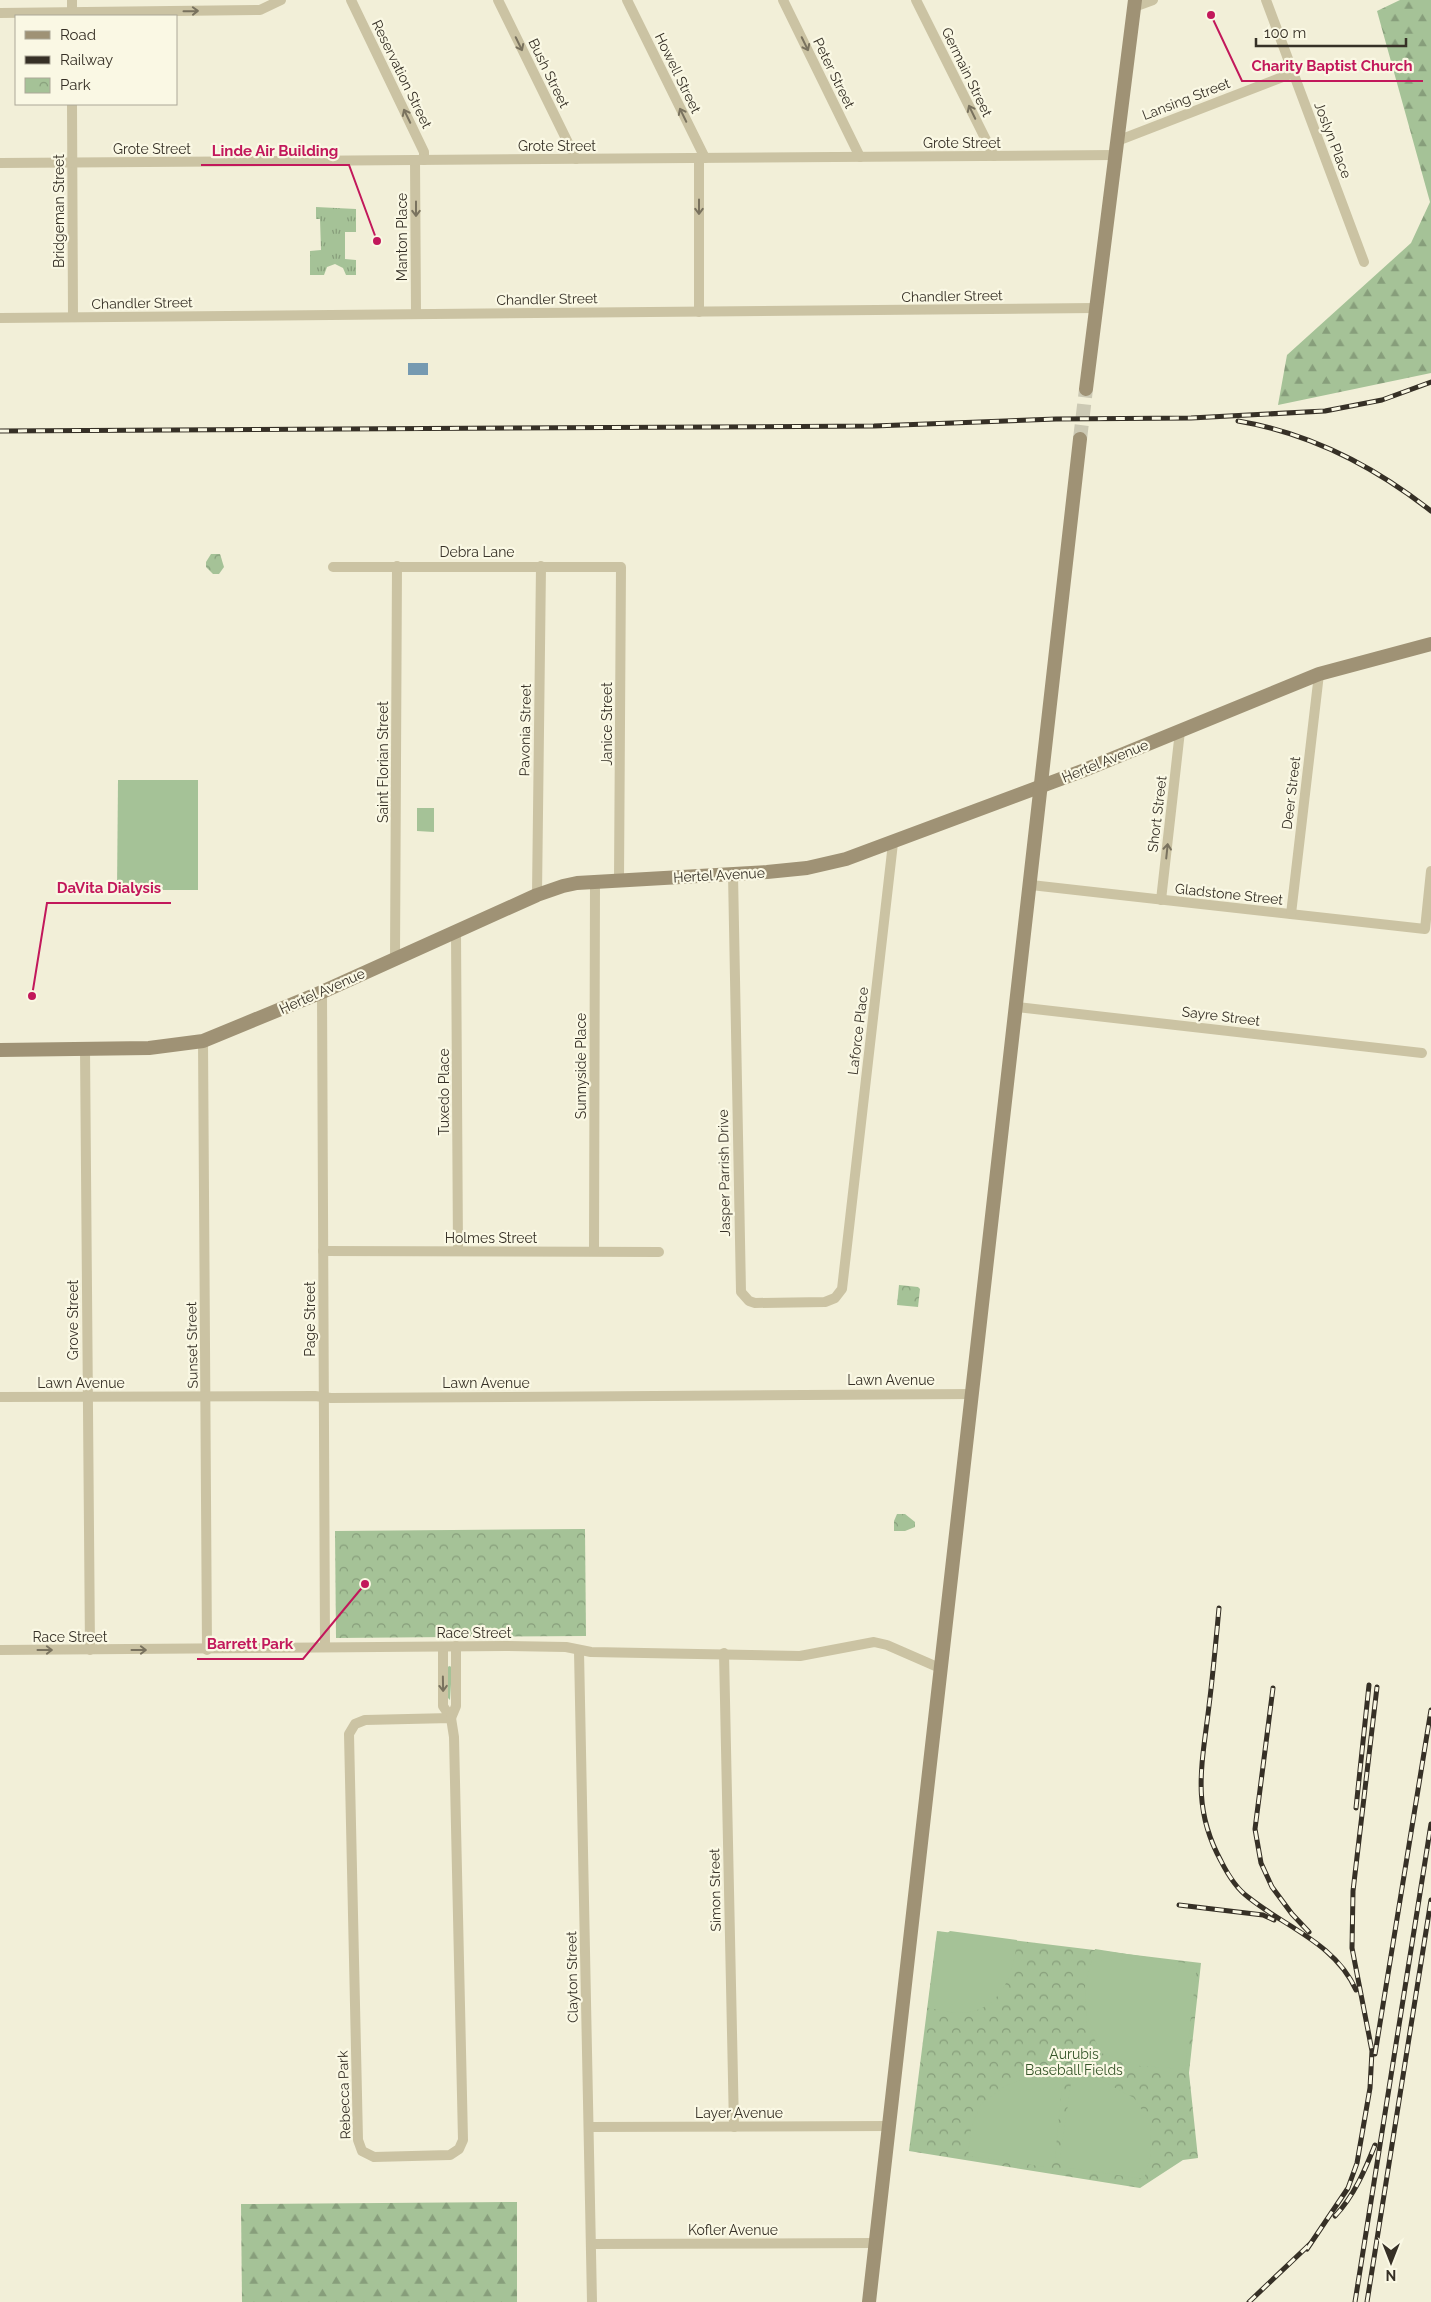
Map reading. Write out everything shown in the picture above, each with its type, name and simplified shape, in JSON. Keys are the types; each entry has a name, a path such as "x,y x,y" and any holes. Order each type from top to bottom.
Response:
{"main road":[{"path":"1086,390 1134,3"},
{"path":"868,2302 942,1669 1080,439"},
{"name":"Hertel Avenue","path":"0,1050 149,1048 203,1041 322,992 537,895 563,886 619,880 807,868 846,859 1041,786 1319,674 1431,644"}],"street":[{"path":"72,0 72,14"},
{"path":"0,13 72,14 260,10 281,0"},
{"name":"Reservation Street","path":"351,0 424,152 420,160"},
{"name":"Bush Street","path":"498,0 576,159"},
{"name":"Howell Street","path":"627,0 702,158 699,312"},
{"name":"Peter Street","path":"783,0 860,157"},
{"name":"Germain Street","path":"916,0 994,156"},
{"path":"1134,3 1153,0"},
{"name":"Joslyn Place","path":"1266,0 1364,262"},
{"name":"Lansing Street","path":"1117,141 1293,73"},
{"name":"Bridgeman Street","path":"72,105 73,317"},
{"name":"Grote Street","path":"0,163 1115,155"},
{"name":"Manton Place","path":"416,314 420,160"},
{"name":"Chandler Street","path":"0,318 1095,308"},
{"name":"Saint Florian Street","path":"395,959 397,566"},
{"name":"Pavonia Street","path":"537,895 541,566"},
{"name":"Debra Lane","path":"333,567 622,567"},
{"name":"Janice Street","path":"619,880 622,567"},
{"name":"Deer Street","path":"1291,914 1319,674"},
{"name":"Short Street","path":"1161,900 1180,731"},
{"name":"Laforce Place","path":"850,1223 893,842"},
{"name":"Gladstone Street","path":"1031,885 1425,929 1431,871"},
{"name":"Jasper Parrish Drive","path":"732,874 740,1287 743,1297 756,1303 830,1301 842,1289 850,1223"},
{"name":"Sunnyside Place","path":"594,1252 595,882"},
{"name":"Tuxedo Place","path":"456,932 458,1251"},
{"name":"Page Street","path":"322,992 325,1647"},
{"name":"Sayre Street","path":"1017,1007 1422,1054"},
{"name":"Sunset Street","path":"203,1041 207,1650"},
{"name":"Grove Street","path":"85,1049 90,1650"},
{"name":"Holmes Street","path":"323,1251 659,1252"},
{"name":"Lawn Avenue","path":"0,1397 973,1394"},
{"name":"Race Street","path":"0,1650 207,1650 456,1646 566,1647 579,1651 800,1656 874,1642 942,1669"},
{"name":"Rebecca Park","path":"451,1718 456,1706 456,1646"},
{"name":"Rebecca Park","path":"443,1647 444,1706 451,1718 454,1737 463,2140 460,2147 450,2155 374,2157 362,2151 358,2140 349,1734 355,1724 366,1720 451,1718"},
{"name":"Clayton Street","path":"579,1651 592,2302"},
{"name":"Simon Street","path":"724,1653 734,2127"},
{"name":"Layer Avenue","path":"589,2127 888,2126"},
{"name":"Kofler Avenue","path":"591,2244 875,2243"}],"green space":[{"path":"1400,0 1431,0 1431,373 1278,405 1287,355 1411,243 1430,202 1377,11"},
{"path":"316,207 356,209 356,232 345,232 345,259 356,260 356,275 346,275 343,268 335,264 327,267 324,275 310,275 310,251 321,250 320,219 316,219"},
{"path":"211,554 220,554 224,567 219,574 213,574 206,567 206,562"},
{"path":"118,780 198,780 198,890 117,890"},
{"path":"417,808 434,808 434,832 417,831"},
{"path":"899,1285 918,1287 920,1289 918,1307 897,1305"},
{"path":"897,1514 905,1514 915,1522 915,1527 905,1531 894,1531 894,1521"},
{"path":"585,1529 586,1636 336,1638 335,1531"},
{"path":"449,1666 452,1667 450,1700 448,1698"},
{"name":"Aurubis Baseball Fields","path":"937,1931 1201,1963 1189,2073 1198,2158 1183,2160 1140,2188 909,2151"},
{"path":"950,1931 1017,1940 1008,1978 995,1999 985,2007 959,2013 928,2008 936,1942"},
{"path":"1095,1949 1197,1965 1185,2069 1140,2066 1101,2053 1087,2023 1085,1984"},
{"path":"1063,2075 1055,2158 1046,2167 968,2156 971,2128 981,2104 1005,2086 1030,2076"},
{"path":"1072,2076 1099,2079 1134,2098 1151,2124 1150,2158 1144,2179 1070,2168 1060,2160"},
{"path":"517,2202 517,2302 242,2302 241,2204"}],"water":[{"path":"408,363 428,363 428,375 408,375"}],"tunnel":[{"path":"1080,439 1086,389"}],"railway":[{"path":"0,431 874,426 1056,419 1191,418 1325,411 1382,400 1431,382"},
{"path":"1238,421 1291,434 1340,454 1387,480 1431,511"},
{"path":"1219,1608 1202,1766 1201,1785 1205,1822 1226,1871 1240,1890 1262,1908 1322,1948 1347,1974 1356,1990"},
{"path":"1356,1808 1369,1685"},
{"path":"1307,2249 1348,2188 1357,2163 1370,2088 1372,2051 1352,1948 1353,1891 1377,1687"},
{"path":"1273,1688 1255,1829 1261,1863 1272,1887 1292,1914 1309,1932"},
{"path":"1375,2054 1431,1710"},
{"path":"1355,2302 1431,1824"},
{"path":"1367,2302 1431,1900"},
{"path":"1179,1905 1263,1915 1274,1920"},
{"path":"1335,2216 1353,2191 1375,2145"},
{"path":"1249,2302 1310,2244"}],"place":[{"name":"Charity Baptist Church","path":"1211,15"},
{"name":"Linde Air Building","path":"377,241"},
{"name":"DaVita Dialysis","path":"32,996"},
{"name":"Barrett Park","path":"365,1584"}]}
